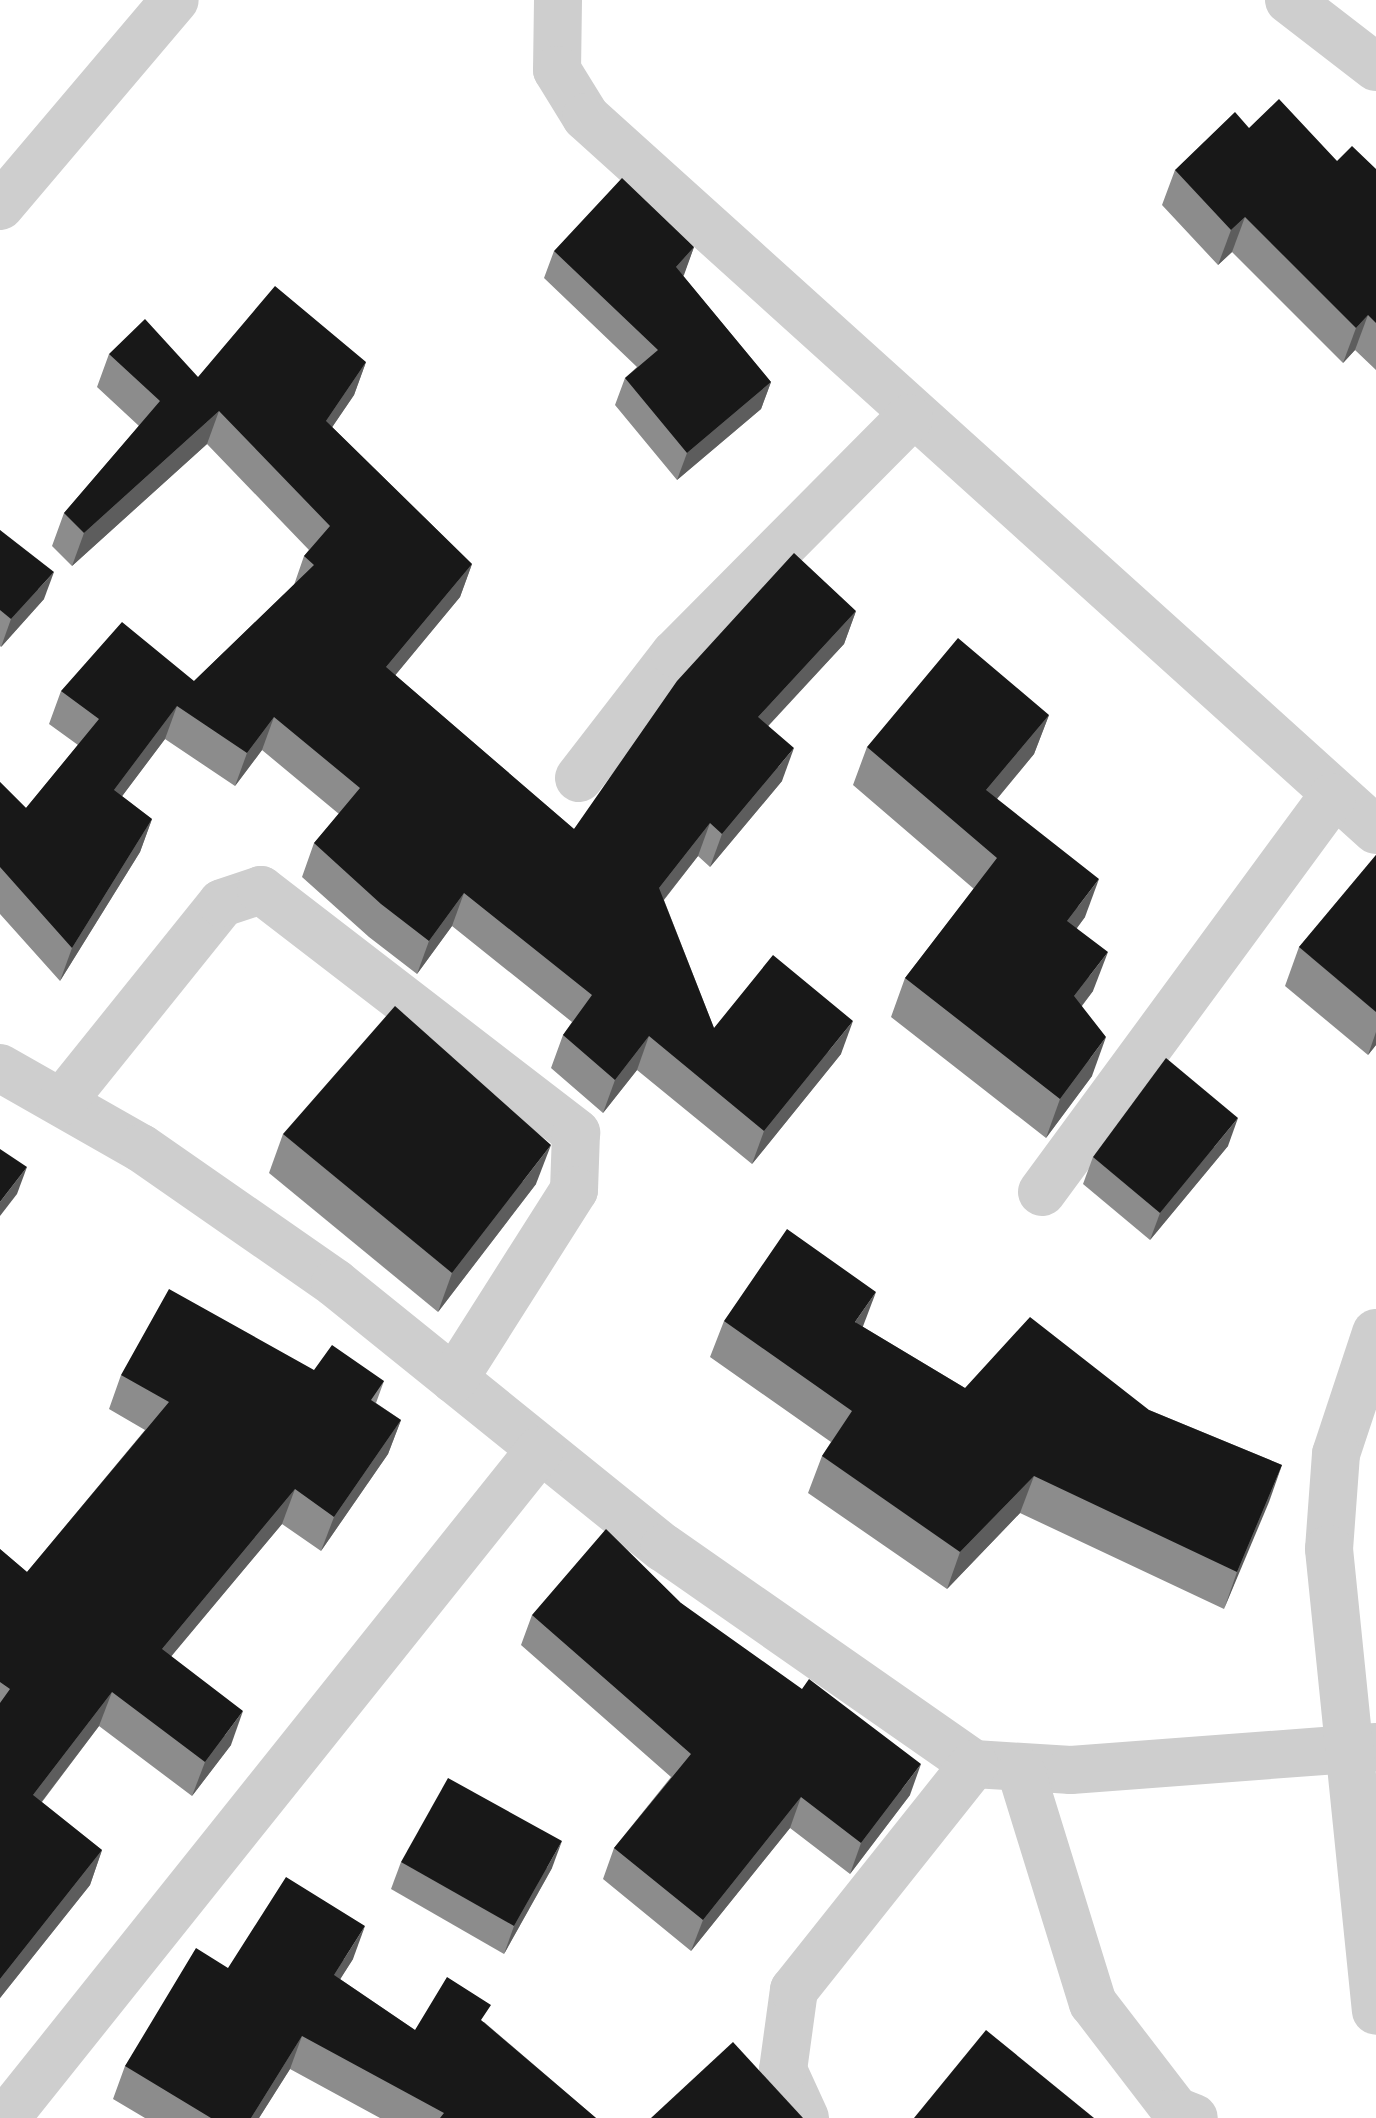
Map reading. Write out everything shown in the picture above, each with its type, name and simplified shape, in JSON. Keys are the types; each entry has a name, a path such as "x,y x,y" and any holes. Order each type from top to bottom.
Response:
{"street":[{"path":"0,206 175,0"},
{"path":"558,0 557,70 586,117 909,418 1332,797 1376,830"},
{"path":"1289,0 1376,67"},
{"path":"578,778 676,655 909,418"},
{"path":"1042,1192 1332,797"},
{"path":"62,1102 222,903 261,890 576,1133 574,1190 454,1379"},
{"path":"0,1068 62,1102 335,1283 538,1451 998,1768 1093,2003 1176,2111 1194,2118"},
{"path":"1376,1333 1336,1454 1329,1549 1361,1749 1376,2011"},
{"path":"6,2118 538,1451"},
{"path":"805,2118 783,2070 794,1990 998,1768 1361,1749"}],"building":[{"path":"1279,99 1337,161 1352,146 1376,169 1376,323 1368,315 1356,328 1245,217 1231,230 1175,170 1235,112 1249,128"},
{"path":"622,178 694,247 676,267 771,382 687,453 625,378 658,350 554,251"},
{"path":"275,286 366,362 326,421 472,564 386,667 574,829 677,681 794,553 856,611 758,717 794,748 722,834 710,823 659,888 714,1028 773,955 853,1021 764,1131 649,1036 615,1080 563,1035 592,995 464,893 429,941 381,904 314,843 360,788 274,717 247,753 177,706 114,790 152,819 72,948 0,867 0,782 26,808 99,719 61,691 122,622 194,681 314,565 304,556 330,526 219,411 84,533 64,513 160,401 109,354 145,319 198,377"},
{"path":"0,530 54,572 11,619 0,610"},
{"path":"958,638 1049,715 986,790 1099,879 1067,921 1108,952 1074,996 1106,1037 1060,1099 905,978 997,858 867,747"},
{"path":"1376,855 1376,1012 1299,947"},
{"path":"395,1006 551,1145 452,1273 283,1134"},
{"path":"1166,1058 1238,1118 1160,1213 1093,1157"},
{"path":"0,1149 27,1167 0,1202"},
{"path":"787,1229 876,1292 855,1322 965,1388 1030,1317 1149,1410 1282,1465 1237,1572 1034,1476 960,1552 822,1456 852,1411 724,1321"},
{"path":"169,1289 314,1370 332,1345 384,1381 371,1400 401,1420 334,1517 295,1489 162,1649 243,1711 205,1762 112,1692 33,1795 102,1850 0,1979 0,1703 10,1689 0,1682 0,1549 27,1572 169,1402 121,1375"},
{"path":"606,1529 681,1603 802,1689 809,1679 921,1764 861,1843 801,1797 703,1920 614,1848 691,1754 532,1615"},
{"path":"448,1778 562,1841 514,1926 401,1862"},
{"path":"286,1877 365,1926 334,1975 415,2030 447,1977 491,2005 481,2020 596,2118 440,2118 444,2113 302,2036 251,2118 211,2118 125,2066 196,1948 228,1968"},
{"path":"986,2030 1094,2118 914,2118"},
{"path":"733,2042 803,2118 651,2118"}]}
